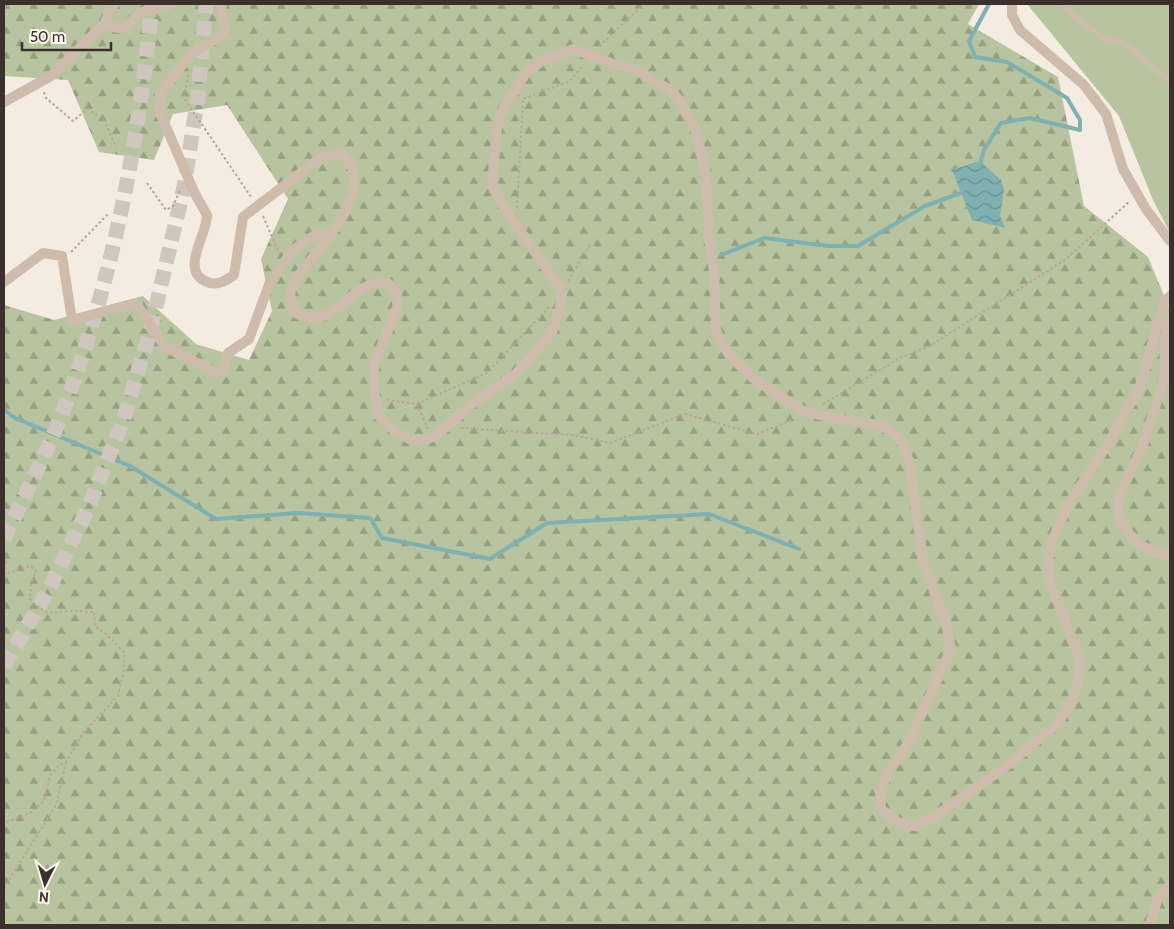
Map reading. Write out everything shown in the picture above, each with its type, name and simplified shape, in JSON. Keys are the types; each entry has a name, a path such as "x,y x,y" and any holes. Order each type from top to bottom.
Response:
{"street":[{"path":"4,102 51,76 104,24 114,4"},
{"path":"104,24 120,29 127,28 141,13 173,4"},
{"path":"220,4 225,32 191,54 160,93 160,113 186,176 207,215 194,269 203,280 223,283 234,275 243,217 323,156 342,154 353,172 352,190 348,206 331,236 296,278 290,298 290,305 297,314 319,317 367,284 386,282 394,287 398,298 397,308 374,364 374,391 379,416 395,431 410,439 436,436 471,406 517,372 552,332 560,310 562,291 516,226 501,203 492,184 497,128 504,107 526,73 540,62 574,49 613,64 632,68 672,91 682,104 695,128 705,170 710,245 714,271 716,330 722,345 754,379 801,410 835,419 880,425 895,434 903,445 910,464 923,562 945,620 950,649 909,742 888,772 880,792 881,809 899,823 916,826 935,816 1004,768 1056,725 1071,704 1078,683 1079,656 1049,580 1048,560 1052,541 1068,505 1111,439 1140,386 1164,304 1170,296"},
{"path":"1012,4 1012,15 1020,30 1084,85 1106,114 1123,169 1170,241"},
{"path":"4,282 43,253 62,256 72,320 136,303 165,347 221,375 228,353 249,339 270,282 293,250 319,232 331,236"},
{"path":"1170,319 1165,337 1164,380 1143,445 1118,499 1118,515 1127,531 1139,545 1161,554 1170,554"},
{"path":"1150,925 1157,900 1170,884"}],"lane":[{"path":"1062,4 1078,20 1107,40 1122,41 1170,82"}],"path":[{"path":"516,226 523,99 570,81 610,34 641,7"},
{"path":"191,54 184,98 269,226 283,265"},
{"path":"42,81 46,98 73,120 87,109 103,118 116,147"},
{"path":"147,184 166,210 172,206 186,176"},
{"path":"447,427 572,435 610,443 685,414 757,434 810,412 900,358 928,346 1066,260 1138,194"},
{"path":"62,260 108,214"},
{"path":"377,399 417,404 487,374 535,324 562,291 590,244"},
{"path":"417,404 431,438"},
{"path":"4,562 7,560 4,572 6,574 30,566 36,571 31,585 30,599 42,611 53,614 69,611 94,612 95,626 124,652 124,670 118,696 83,733 66,762 56,805 4,888"},
{"path":"4,823 30,813 44,801 50,776 66,762"}],"green space":[{"path":"4,4 979,4 968,24 1058,77 1084,206 1148,257 1170,310 1170,925 4,925 4,305 54,320 143,296 196,344 249,360 272,311 261,259 288,199 227,105 173,114 154,160 99,152 68,80 4,76"},
{"path":"1027,4 1170,4 1170,233 1153,200 1119,116"}],"water":[{"path":"976,162 982,163 1001,180 1004,189 1000,216 1005,228 972,220 952,170"}],"waterway":[{"path":"979,167 984,150 1001,123 1030,118 1080,130 1080,120 1067,98 1007,62 975,57 969,41 989,4"},
{"path":"721,255 764,238 829,246 858,246 925,206 961,193 963,189"},
{"path":"4,410 15,418 130,466 216,519 298,513 370,518 382,538 490,559 547,523 709,514 799,549"}],"tunnel":[{"path":"4,539 64,409 97,310 122,209 140,107 152,4"},
{"path":"4,666 48,591 89,506 123,421 150,332 184,187 198,96 206,4"}]}
